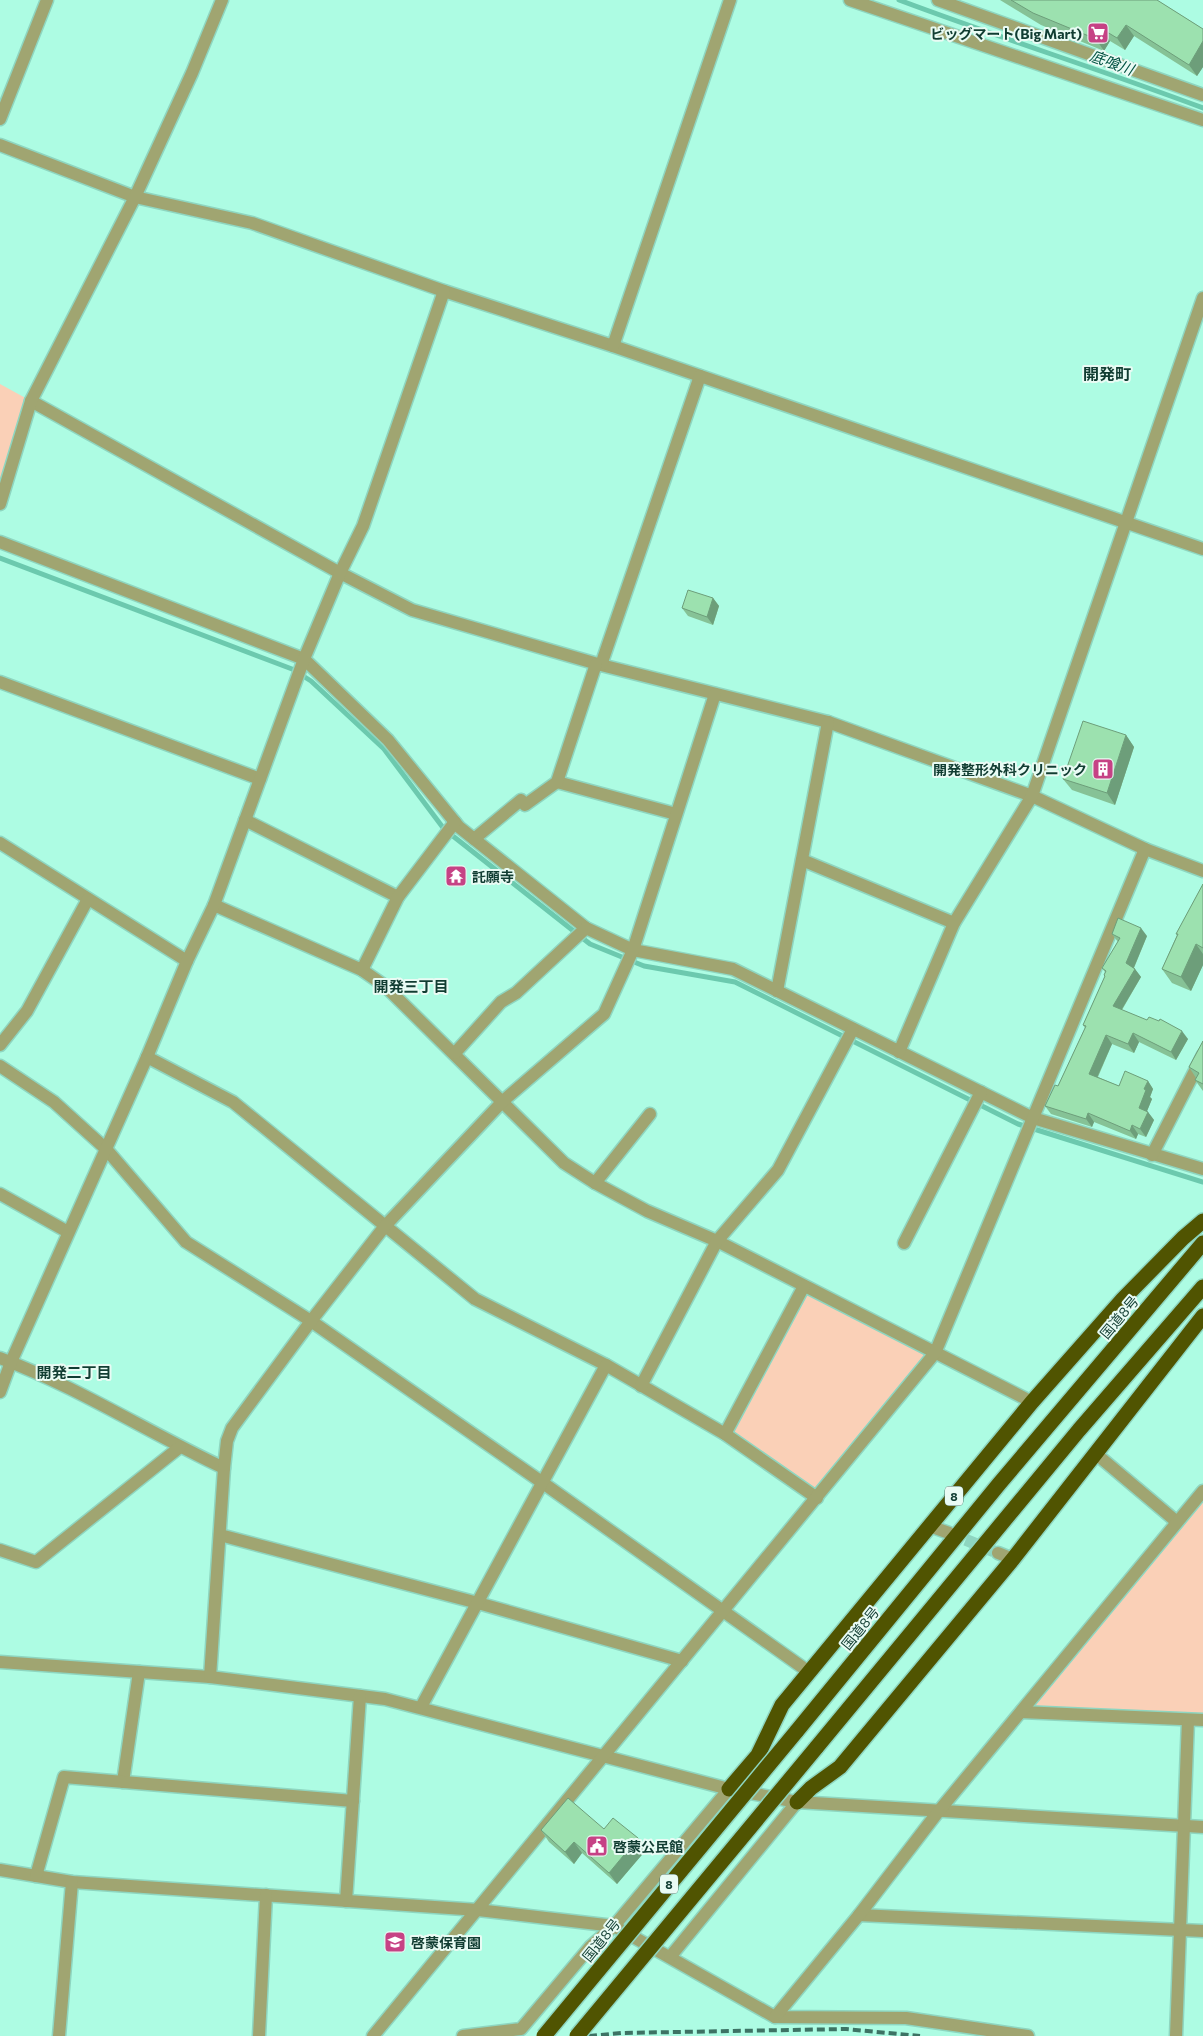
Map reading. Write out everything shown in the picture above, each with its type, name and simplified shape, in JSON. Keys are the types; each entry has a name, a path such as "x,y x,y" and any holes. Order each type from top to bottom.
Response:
{"highway":[{"name":"8","path":"729,1789 758,1755 782,1705 1032,1402 1123,1300 1183,1238 1203,1221"},
{"name":"国道8号","path":"544,2036 999,1484 1203,1243"},
{"name":"8","path":"576,2036 1079,1430 1203,1287"},
{"path":"797,1802 811,1788 840,1767 1006,1556 1095,1453 1203,1316"}],"street":[{"path":"0,120 47,0"},
{"path":"0,504 31,401 135,197 192,73 222,0"},
{"path":"613,346 730,0"},
{"path":"850,0 1203,120"},
{"path":"938,0 1203,95"},
{"path":"0,145 135,197 252,223 1203,549"},
{"path":"0,1392 5,1360 68,1232 147,1057 187,961 214,905 304,659 340,573 363,526 444,290"},
{"path":"899,1052 954,923 1032,796 1203,298"},
{"path":"474,839 521,800 526,805 556,782 700,376"},
{"path":"31,401 340,573 412,610 598,665 828,722 1032,796 1145,849 1203,871"},
{"path":"0,542 304,659 388,740 455,822 586,928 633,950 733,969 1034,1118 1203,1169"},
{"path":"0,682 260,778"},
{"path":"210,1677 224,1468 227,1441 232,1428 385,1226 503,1101 604,1014 633,950 715,694"},
{"path":"777,991 828,722"},
{"path":"556,782 676,814"},
{"path":"245,820 398,897"},
{"path":"362,970 398,897 455,822"},
{"path":"0,843 187,961"},
{"path":"373,2036 935,1353 1145,849"},
{"path":"802,860 954,923"},
{"path":"0,1045 27,1011 88,899"},
{"path":"214,905 362,970 385,986 564,1163 595,1183 647,1211 717,1242 1032,1402"},
{"path":"455,1054 501,1002 516,993 586,928"},
{"path":"641,1386 717,1242 778,1170 853,1029"},
{"path":"1152,1155 1203,1056"},
{"path":"147,1057 233,1102 475,1300 606,1365 725,1434 817,1498"},
{"path":"0,1066 54,1102 106,1149 186,1242 311,1322 543,1483 809,1672"},
{"path":"904,1244 981,1092"},
{"path":"595,1183 650,1114"},
{"path":"0,1194 68,1232"},
{"path":"725,1434 804,1286"},
{"path":"5,1360 38,1372 180,1447 224,1468"},
{"path":"421,1707 606,1365"},
{"path":"0,1550 36,1562 180,1447"},
{"path":"1095,1453 1178,1522"},
{"path":"775,2017 859,1916 938,1812 1203,1490"},
{"path":"930,1526 948,1533"},
{"path":"220,1536 478,1603 682,1661"},
{"path":"0,1662 210,1677 385,1699 729,1789 797,1802 1203,1827"},
{"path":"123,1782 139,1672"},
{"path":"346,1901 360,1696"},
{"path":"1021,1712 1203,1720"},
{"path":"1176,2036 1188,1720"},
{"path":"36,1876 64,1777 353,1801"},
{"path":"463,2036 521,2029 590,1947 614,1926 729,1789"},
{"path":"670,1957 797,1802"},
{"path":"0,1870 72,1882 478,1910 614,1926 775,2017 906,2018 1028,2036"},
{"path":"60,2036 72,1882"},
{"path":"259,2036 266,1895"},
{"path":"859,1916 1203,1931"}],"shaded area":[{"path":"0,384 31,401 0,504"},
{"path":"807,1288 929,1350 817,1498 725,1434"},
{"path":"1203,1490 1203,1720 1021,1712"}],"building":[{"path":"1011,0 1157,0 1203,29 1203,41 1189,65 1126,25 1117,38 1102,29 1096,39 1033,13"},
{"path":"688,590 713,598 707,617 682,608"},
{"name":"開発整形外科クリニック","path":"1083,721 1126,735 1107,793 1063,779"},
{"path":"1203,884 1203,948 1196,944 1181,977 1162,969 1178,934 1176,934"},
{"path":"1118,918 1141,928 1126,963 1135,969 1113,1006 1147,1020 1149,1017 1159,1021 1160,1019 1182,1031 1171,1052 1133,1033 1128,1044 1106,1035 1089,1074 1119,1086 1125,1071 1148,1081 1139,1108 1148,1112 1140,1129 1132,1125 1130,1131 1088,1113 1086,1119 1045,1106 1055,1085 1058,1086 1086,1026 1083,1025 1105,976 1106,971 1102,968 1120,938 1112,934"},
{"path":"1203,1041 1203,1084 1195,1080 1199,1073 1189,1067"},
{"name":"啓蒙公民館","path":"568,1798 604,1829 613,1818 638,1838 609,1873 574,1842 565,1852 541,1830"}],"waterway":[{"name":"底喰川","path":"899,0 1203,108"},
{"path":"0,558 292,669 311,681 384,749 444,829 590,944 644,966 735,982 1018,1124 1203,1182"}],"tunnel":[{"path":"949,1533 998,1553"}],"railway":[{"path":"589,2036 621,2033 846,2029 920,2036"}],"place":[{"name":"ビッグマート(Big Mart)","path":"1098,33"},
{"name":"開発整形外科クリニック","path":"1103,769"},
{"name":"託願寺","path":"456,876"},
{"name":"啓蒙公民館","path":"597,1846"},
{"name":"啓蒙保育園","path":"395,1942"}],"district":[{"name":"開発町","path":"1107,373"},
{"name":"開発三丁目","path":"411,986"},
{"name":"開発二丁目","path":"74,1372"}]}
